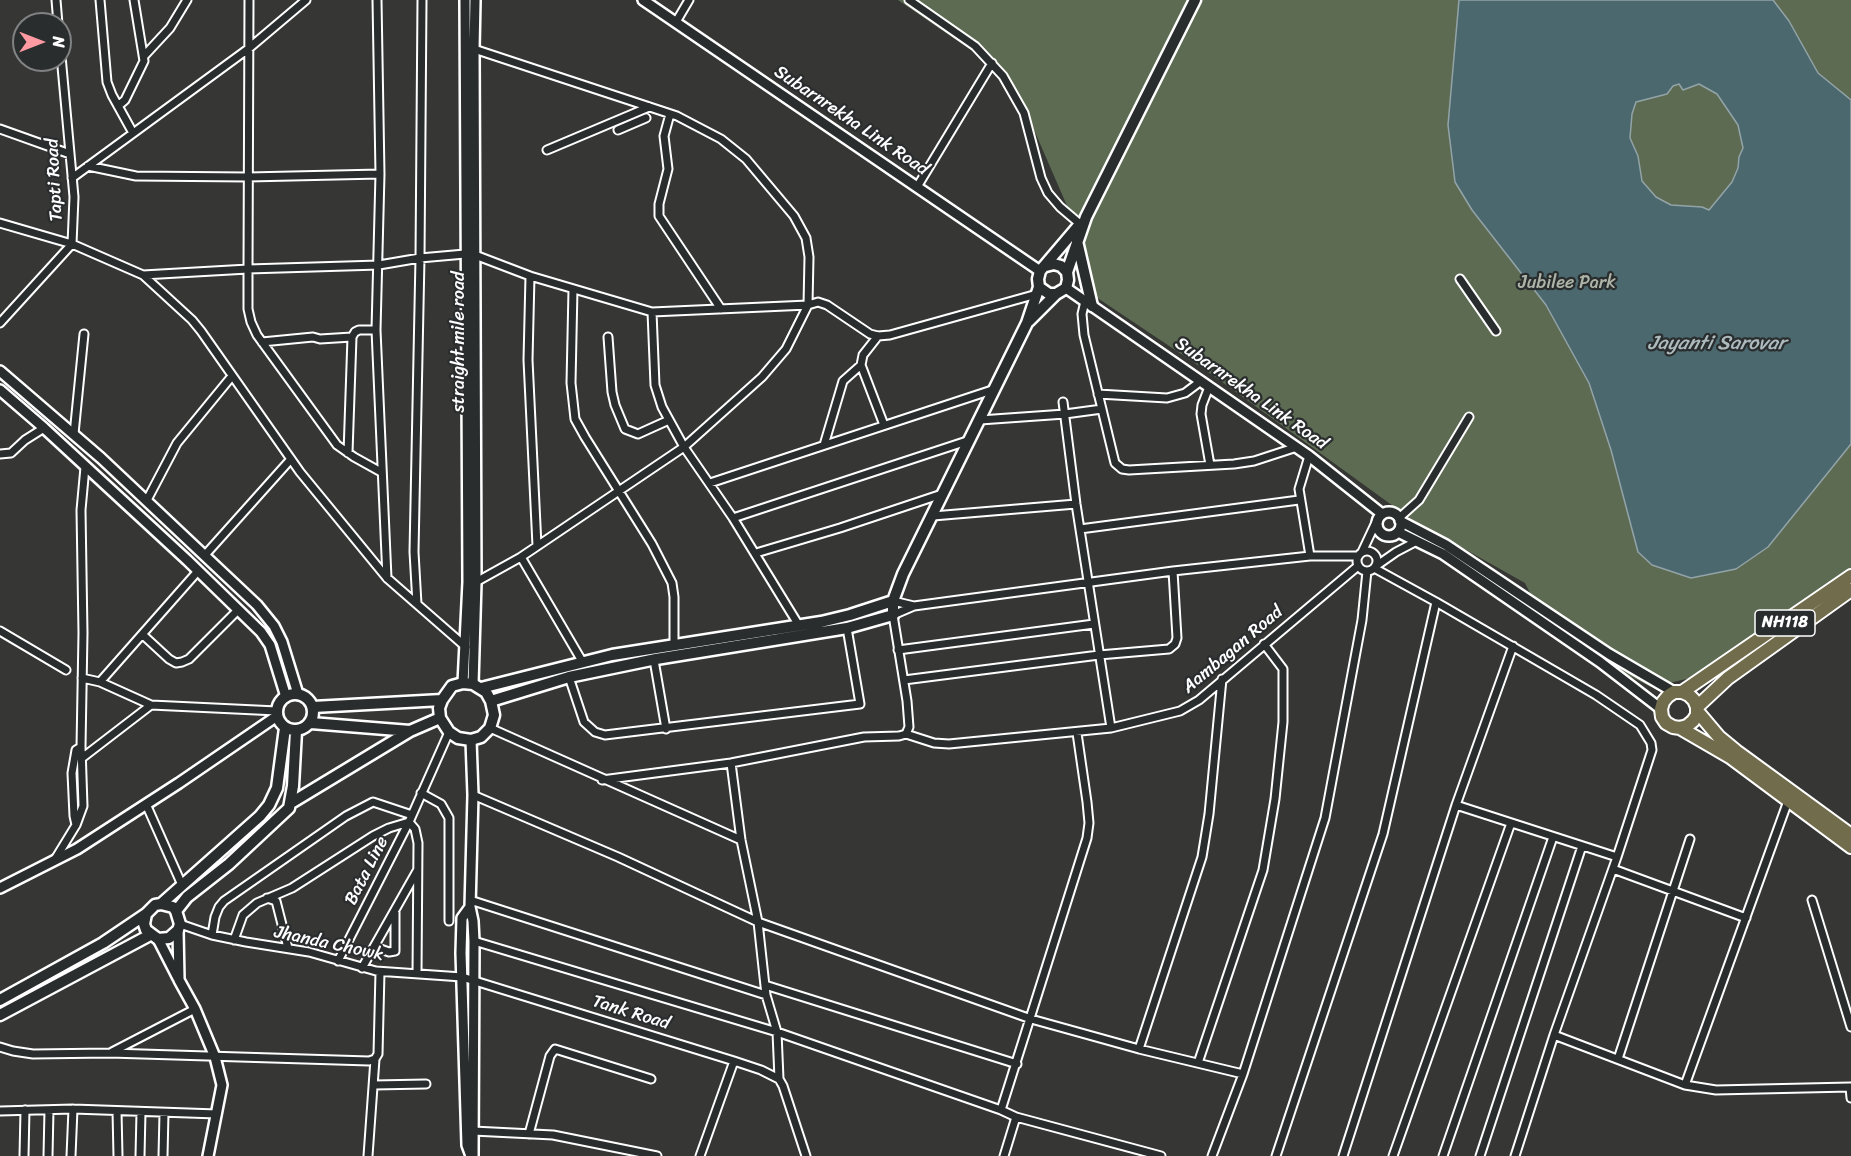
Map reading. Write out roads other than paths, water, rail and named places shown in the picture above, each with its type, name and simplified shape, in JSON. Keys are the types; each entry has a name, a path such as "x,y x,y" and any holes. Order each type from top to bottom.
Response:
{"highway":[{"name":"NH118","path":"1661,709 1668,696 1678,692 1851,576"},
{"name":"NH118","path":"1680,728 1693,722 1697,709 1728,678 1851,590"},
{"path":"1678,692 1689,695 1694,700 1697,709 1719,737 1851,835"},
{"path":"1661,709 1666,723 1680,728 1730,758 1851,847"}],"main road":[{"path":"1027,323 1061,291 1068,280 1067,272 1083,220 1195,0"},
{"path":"491,700 569,677 654,660 847,628 893,615 893,601 903,574 1027,323 1043,268 1083,220"},
{"path":"1077,241 1088,303"},
{"path":"1043,268 1054,264 1061,266 1067,272"},
{"path":"1038,290 1049,294 1061,291"},
{"path":"473,685 486,692 491,700 494,715 490,728 481,737 471,740 458,738 449,732 440,718 439,708 442,700 452,686 473,685 582,661 850,615 893,601"},
{"path":"310,723 313,707 308,699 298,694 286,697 278,705 277,713 280,723 290,729 302,729 310,723 410,731"},
{"path":"313,707 442,700"},
{"path":"176,911 187,897 229,864 286,812 291,803 410,731 440,718"},
{"path":"290,729 291,803"},
{"path":"161,904 260,816 269,805 277,788 290,729"},
{"path":"0,1000 103,943 146,914 155,905 167,905 176,911 179,927 169,938 154,937 0,1015"},
{"path":"146,914 144,924 154,937"}],"street":[{"path":"100,0 107,82 133,133"},
{"path":"118,106 125,100 144,61 135,0"},
{"path":"144,56 170,28 187,0"},
{"path":"249,0 248,309 250,322 337,445 381,472"},
{"path":"72,178 248,49 306,0"},
{"path":"377,0 380,174 376,330 387,578"},
{"path":"417,604 414,552 422,0"},
{"name":"straight mile road","path":"465,0 476,582 473,685"},
{"name":"straight mile road","path":"473,685 466,647 475,0"},
{"name":"Subarnrekha Link Road","path":"643,0 916,187 1043,268"},
{"path":"676,22 689,0"},
{"path":"909,0 975,46 1003,76 1024,113 1041,178 1048,193 1060,207 1083,220"},
{"path":"474,49 670,114 721,139 735,148 794,216 806,238 809,257 808,304 786,349 774,366 684,447 537,546 476,582"},
{"path":"916,187 992,63"},
{"name":"Tapti Road","path":"0,323 63,257 72,244 74,197 62,72"},
{"path":"547,150 648,107"},
{"path":"670,114 664,136 668,169 659,204 659,216 721,309"},
{"path":"618,130 646,118"},
{"path":"0,129 70,154"},
{"path":"88,166 136,176 248,177 380,174"},
{"path":"0,223 72,244 143,275 192,320 291,459 387,578 466,647"},
{"path":"143,275 248,268 379,265 420,258 470,255 573,290 652,312 818,302 827,305 870,334 878,336 890,335 1038,290"},
{"path":"530,276 528,360 537,546"},
{"path":"1460,279 1496,331"},
{"path":"573,290 571,383 575,419 652,544 672,583 674,644"},
{"name":"Subarnrekha Link Road","path":"1061,291 1088,303 1297,447 1380,516"},
{"path":"1088,303 1082,314 1082,325 1115,463 1122,469 1210,465 1254,460 1297,447"},
{"path":"652,312 657,397 684,447 756,553 798,624"},
{"path":"348,453 352,337 359,330 376,330"},
{"path":"74,434 84,334"},
{"path":"878,336 863,355 861,365 884,425"},
{"path":"262,342 313,337 320,339 352,337"},
{"path":"608,337 612,392 625,429 638,434 669,420"},
{"path":"824,445 843,381 861,365"},
{"path":"0,371 147,500 257,604 274,626 288,658 298,694"},
{"path":"147,500 177,443 232,376"},
{"path":"1098,394 1167,398 1205,384"},
{"path":"1205,384 1201,414 1210,465"},
{"path":"710,483 995,388"},
{"path":"0,390 44,428 238,610 270,645 286,697"},
{"path":"1063,402 1087,581 1111,728"},
{"path":"980,420 1102,409"},
{"path":"1398,532 1400,520 1419,500 1469,417"},
{"path":"0,454 11,453 25,440 44,428"},
{"path":"733,518 970,440"},
{"path":"1309,456 1300,480 1299,500 1310,556"},
{"path":"205,555 291,459"},
{"path":"54,861 76,825 83,806 81,510 86,467"},
{"path":"756,553 944,494"},
{"path":"1080,529 1299,500"},
{"path":"933,516 1076,504"},
{"name":"Subarnrekha Link Road","path":"1380,516 1393,513 1400,520 1463,555 1609,654 1678,692"},
{"path":"1380,516 1360,554 1358,566 1372,568 1436,602 1596,695 1640,725 1649,736 1652,750 1515,1156"},
{"name":"Subarnrekha Link Road","path":"1380,516 1378,530 1382,534 1387,536 1398,532 1443,554 1590,655 1661,709"},
{"path":"1372,568 1417,541"},
{"path":"603,780 730,763 864,737 906,734 909,718 893,615 914,606 1087,581 1310,556 1360,554 1367,551 1375,556 1325,818 1243,1074 1212,1156"},
{"path":"521,556 582,661"},
{"name":"Aambagan Road","path":"906,734 922,740 949,744 1077,733 1111,728 1180,711 1199,700 1358,566"},
{"path":"100,682 198,571"},
{"path":"904,680 1099,655 1169,649 1177,639 1173,571"},
{"path":"893,601 914,606"},
{"path":"1276,1156 1383,834 1436,602"},
{"path":"143,635 173,661 182,662 189,659 238,610"},
{"path":"898,650 1094,624"},
{"path":"569,677 584,722 595,732 615,735 860,704 847,628"},
{"path":"0,631 66,670"},
{"path":"1198,1063 1263,870 1275,799 1282,722 1283,669 1264,644"},
{"path":"1343,1156 1456,805 1513,646"},
{"path":"654,660 666,729"},
{"path":"82,678 100,682 151,705 277,713"},
{"path":"1139,1049 1202,857 1209,814 1222,679"},
{"path":"81,758 151,705"},
{"path":"0,888 77,849 277,713"},
{"path":"490,728 741,840"},
{"name":"Bata Line","path":"338,961 411,819 449,732"},
{"path":"1001,1110 1087,837 1088,802 1077,733"},
{"path":"471,740 473,795 470,903 474,941 472,1156"},
{"path":"76,825 72,773 76,750 81,747"},
{"path":"730,763 741,840 758,922 766,995 777,1032 779,1079 786,1093 802,1154"},
{"path":"421,794 441,804 448,818 449,921"},
{"path":"473,795 618,857 758,922 1031,1019 1139,1049 1243,1074"},
{"path":"1685,1085 1788,801"},
{"path":"212,935 219,907 224,901 346,816 373,802 411,819 417,835 417,974"},
{"path":"146,804 182,885"},
{"path":"1456,805 1617,857"},
{"path":"234,940 243,915 258,903 292,888 373,836 411,819"},
{"path":"1393,1156 1511,823"},
{"path":"1443,1156 1553,837"},
{"path":"1618,1059 1690,839"},
{"path":"1480,1156 1582,846"},
{"path":"362,968 418,869"},
{"path":"1612,869 1746,918"},
{"path":"267,898 276,901 288,948"},
{"path":"1812,900 1851,1027"},
{"path":"470,903 462,918 462,977 467,1145 472,1156"},
{"path":"470,903 766,995"},
{"path":"375,947 388,952 395,951 395,910"},
{"path":"179,927 179,980"},
{"name":"Jhanda Chowk","path":"179,927 234,940 288,948 380,972 462,977 473,980"},
{"path":"154,937 195,1009 215,1057 222,1086 208,1156"},
{"path":"474,941 777,1032 1016,1117 1161,1156"},
{"path":"368,1156 375,1059 378,1049 380,972"},
{"name":"Tank Road","path":"473,980 734,1061 779,1079"},
{"path":"765,985 1017,1064"},
{"path":"110,1053 195,1009"},
{"path":"1554,1035 1685,1085 1716,1090 1851,1085 1851,1098"},
{"path":"0,1047 33,1054 110,1053 369,1061 375,1059"},
{"path":"529,1134 550,1056 555,1049 651,1079"},
{"path":"700,1156 734,1061"},
{"path":"374,1085 426,1084"},
{"path":"0,1111 73,1109 217,1114"},
{"path":"70,1156 73,1109"},
{"path":"24,1156 25,1110"},
{"path":"48,1156 49,1110"},
{"path":"117,1111 118,1156"},
{"path":"140,1156 141,1112"},
{"path":"163,1156 164,1113"},
{"path":"1004,1156 1016,1117"},
{"path":"474,1131 562,1137 657,1156"}],"water":[{"name":"Jayanti Sarovar","path":"1459,0 1773,0 1789,21 1818,73 1851,100 1851,444 1768,547 1736,569 1691,578 1652,565 1638,552 1611,450 1589,383 1546,305 1472,210 1455,182 1448,125","holes":["1679,84 1683,90 1699,84 1717,94 1738,125 1743,148 1732,182 1709,210 1702,207 1671,205 1656,197 1642,181 1638,156 1630,138 1632,114 1636,102 1667,94 1673,86"]}],"park label":[{"name":"Jubilee Park","path":"1567,283"}]}
